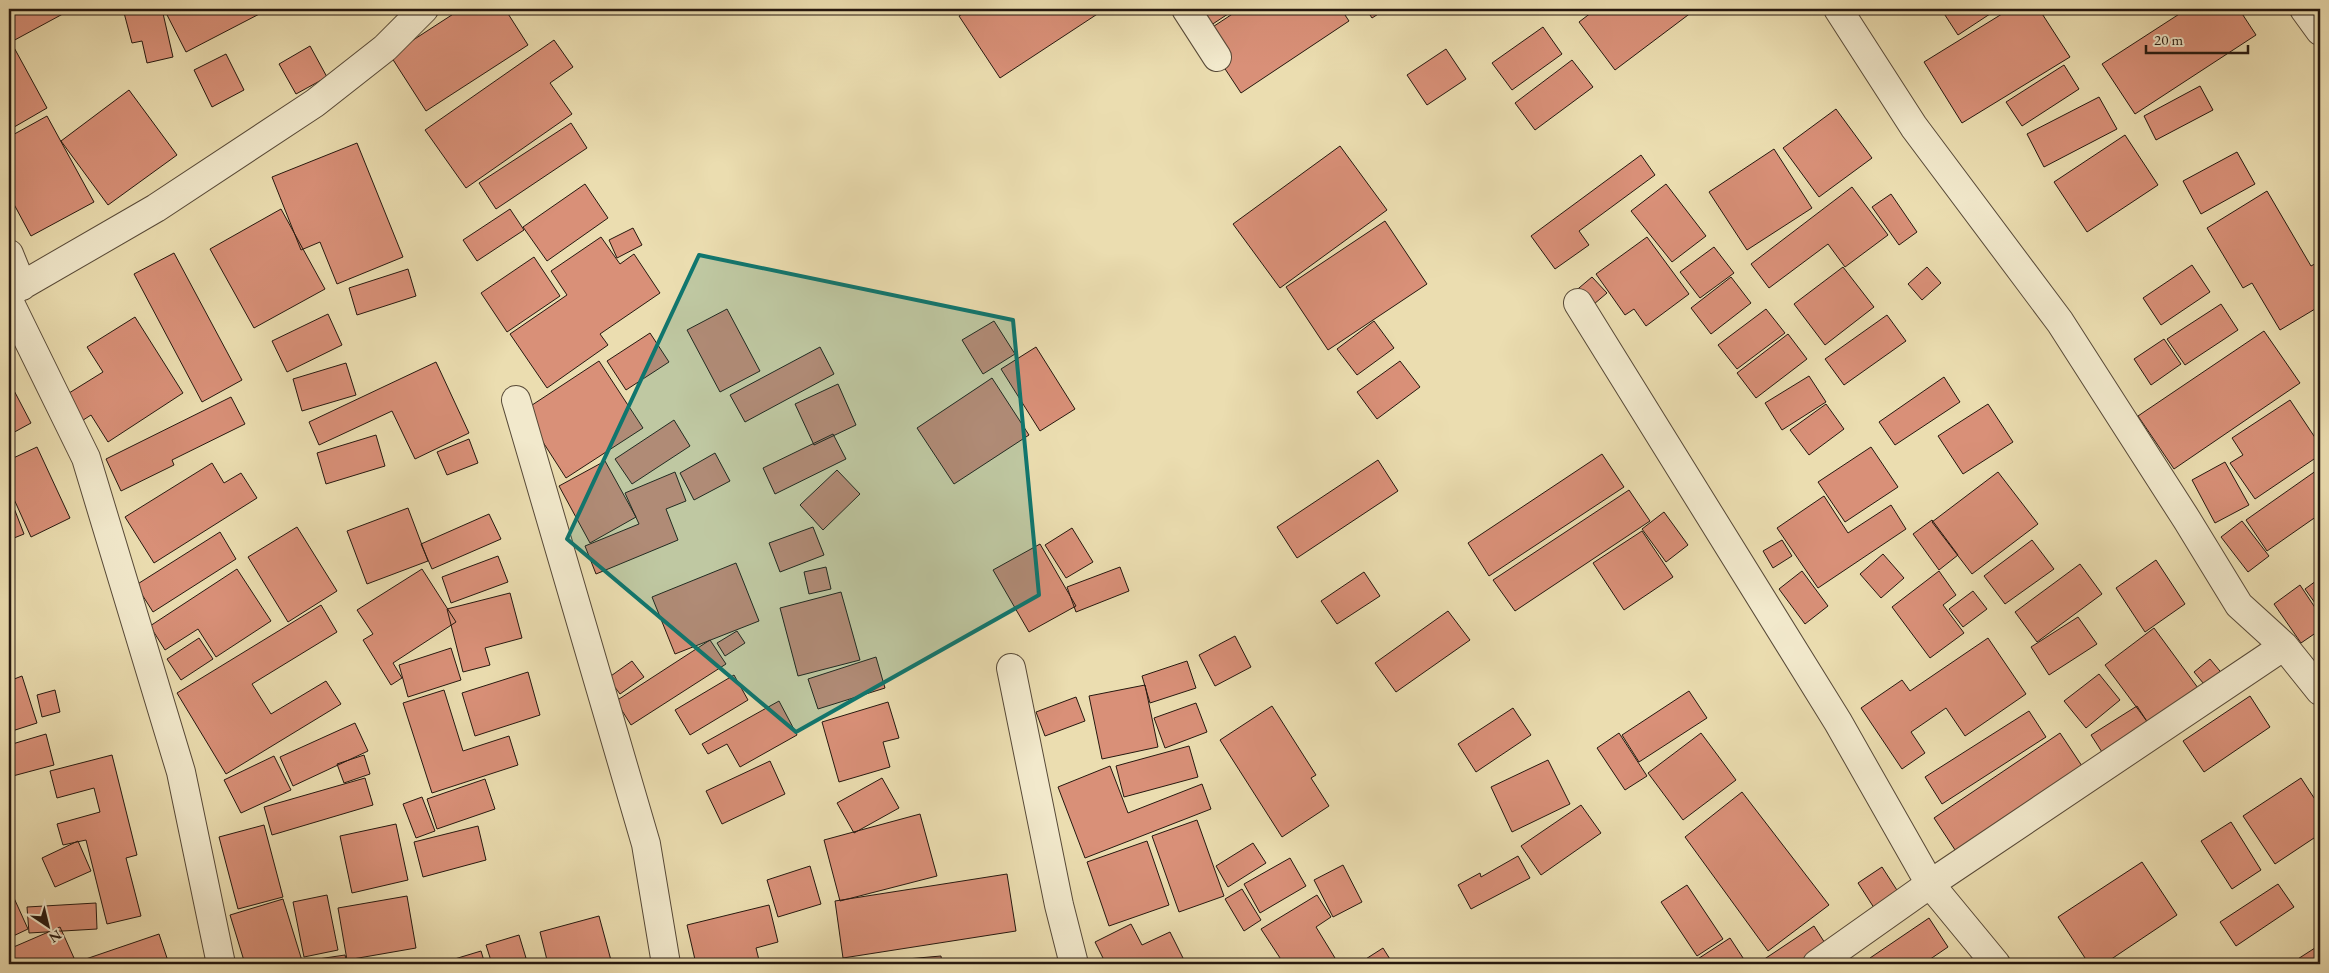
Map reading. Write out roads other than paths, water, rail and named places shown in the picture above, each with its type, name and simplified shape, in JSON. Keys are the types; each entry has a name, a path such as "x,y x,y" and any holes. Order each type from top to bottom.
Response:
{"street":[{"path":"13,293 156,208 315,103 385,48 424,9"},
{"path":"1186,9 1217,56"},
{"path":"1838,9 1914,127 2060,322 2239,605 2284,646 2320,691"},
{"path":"2304,9 2320,31"},
{"path":"9,254 13,293 86,458 181,772 221,964"},
{"path":"1578,303 1838,722 1930,884 1996,964"},
{"path":"516,400 646,844 666,964"},
{"path":"1817,964 1930,884 2284,646"},
{"path":"1011,668 1057,895 1074,964"}]}
